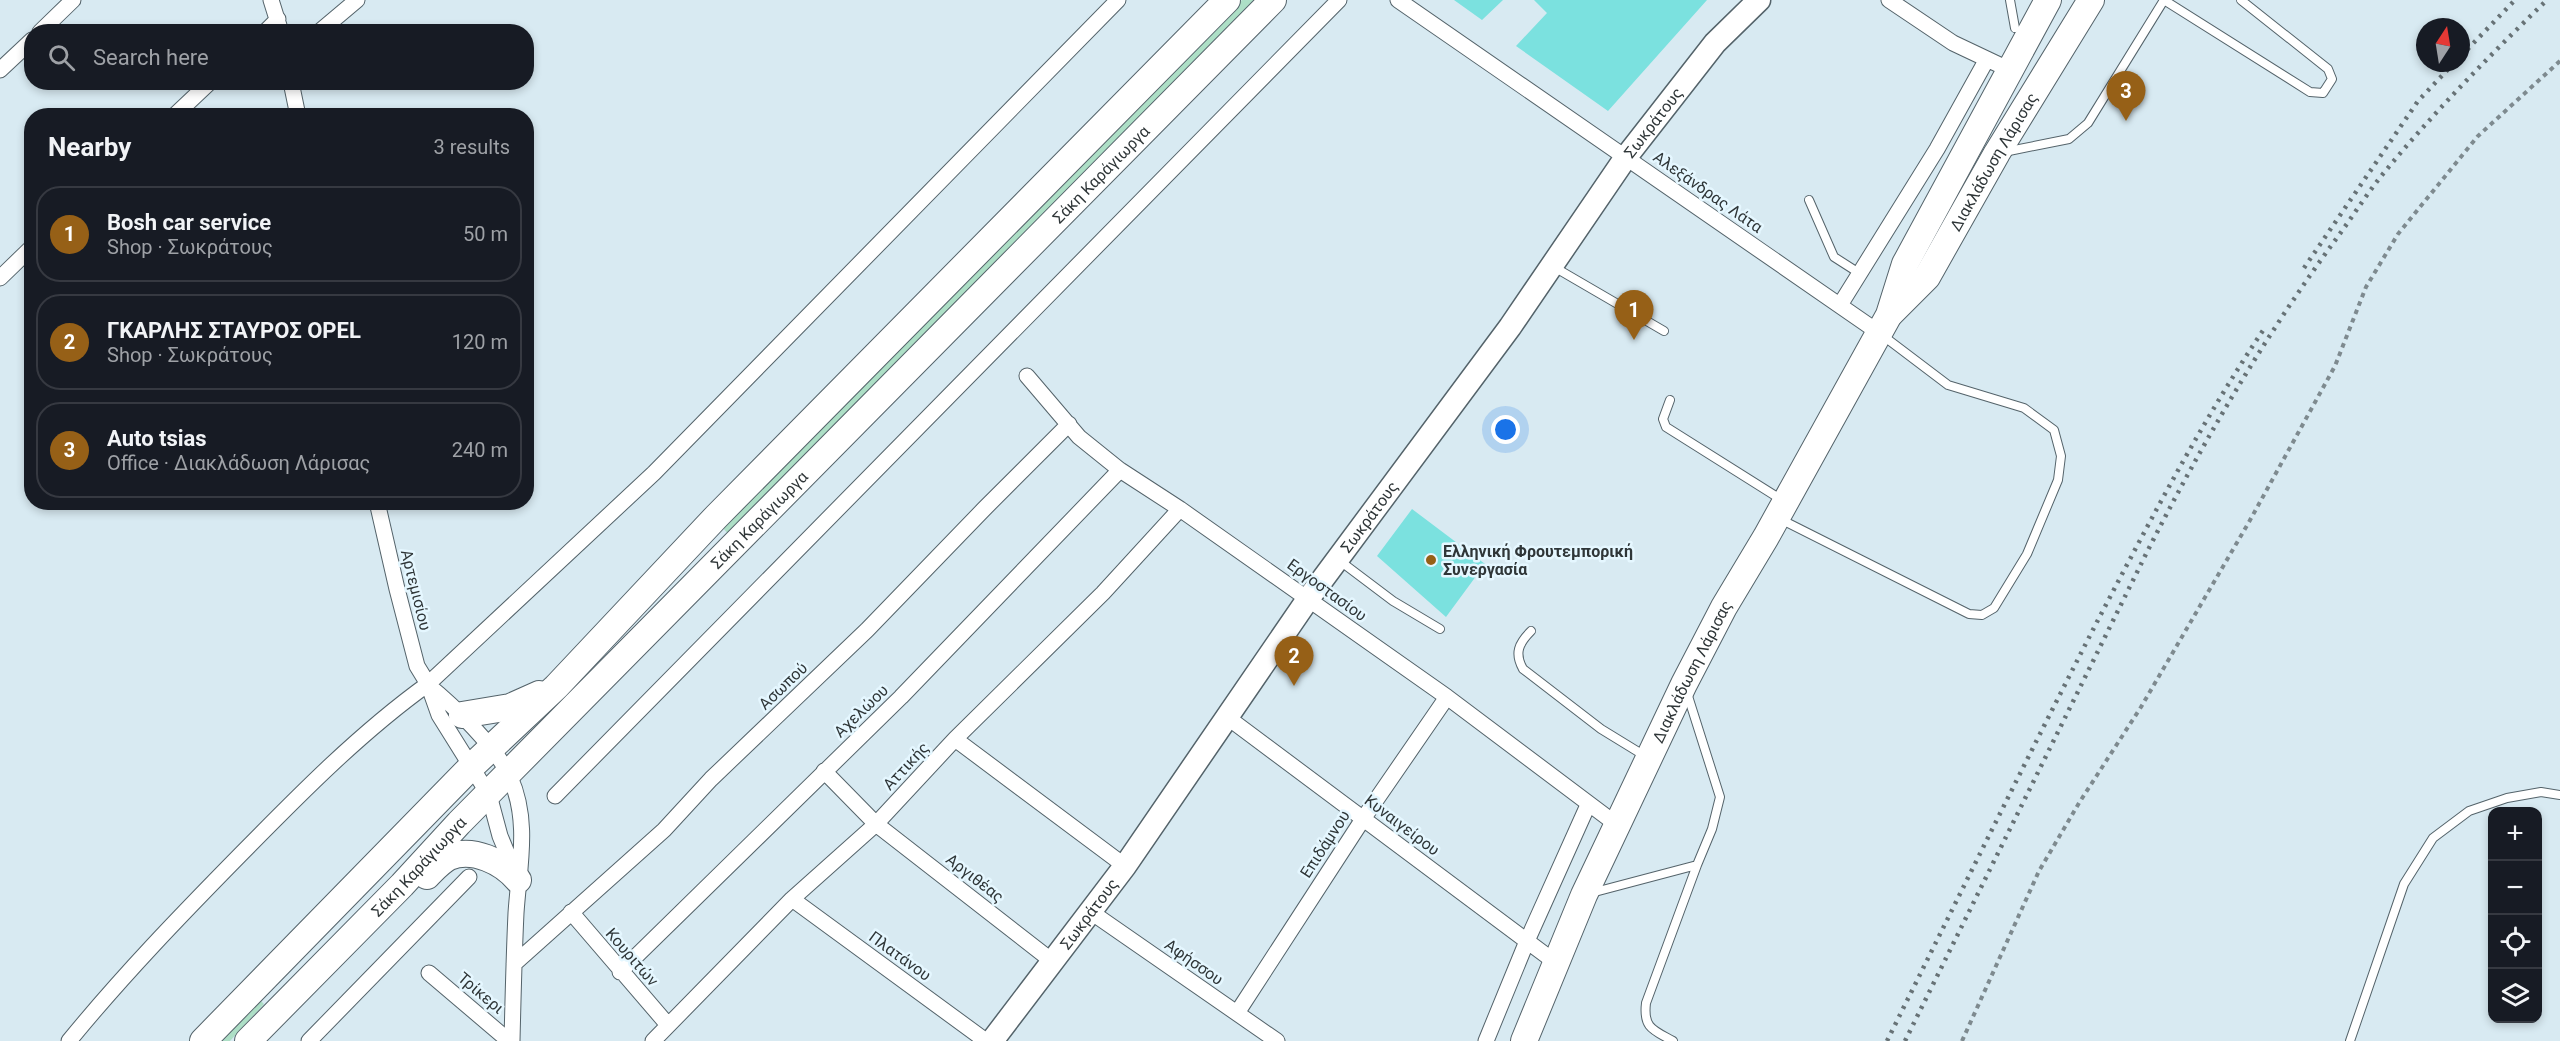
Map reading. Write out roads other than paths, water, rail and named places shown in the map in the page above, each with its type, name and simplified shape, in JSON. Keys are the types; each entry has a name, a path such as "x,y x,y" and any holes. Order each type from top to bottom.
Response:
{"main road":[{"name":"Σάκη Καράγιωργα","path":"203,1041 471,767 556,687 716,517 1227,0"},
{"name":"Σάκη Καράγιωργα","path":"248,1041 1273,0"},
{"name":"Σωκράτους","path":"992,1041 1125,866 1308,599 1553,267 1626,157 1715,43 1759,0"},
{"name":"Διακλάδωση Λάρισας","path":"1524,1041 1584,895 1684,684 1724,607 1884,323 1905,264 2048,0"},
{"name":"Διακλάδωση Λάρισας","path":"1884,323 1927,278 1997,153 2091,0"},
{"path":"462,715 510,707 556,687"},
{"path":"402,885 424,879 441,861 459,854 478,855 492,860 508,869 519,880"}],"street":[{"path":"48,24 73,0"},
{"path":"271,0 279,24"},
{"path":"328,24 357,0"},
{"path":"69,1041 152,945 276,818 368,733 428,684 654,474 1118,0"},
{"path":"555,796 1339,0"},
{"name":"Αλεξάνδρας Λάτα","path":"1398,0 1840,305 1884,323"},
{"path":"1889,0 1938,34 2010,70"},
{"path":"0,70 24,48"},
{"path":"1840,305 1937,149 1987,59"},
{"path":"182,108 202,90"},
{"path":"293,90 296,108"},
{"path":"0,278 24,255"},
{"name":"Εργοστασίου","path":"1027,376 1079,436 1120,470 1180,508 1447,697 1616,824"},
{"name":"Ασωπού","path":"514,964 672,823 711,779 867,630 984,508 1069,424"},
{"name":"Αχελώου","path":"620,972 901,697 1120,470"},
{"name":"Αττικής","path":"657,1040 668,1025 792,899 876,824 955,740 1103,593 1180,508"},
{"name":"Αρτεμισίου","path":"379,510 413,655 428,684"},
{"path":"428,684 462,715 509,776 522,820 510,1041"},
{"path":"428,684 439,715 489,795 500,836 519,880"},
{"name":"Επιδάμνου","path":"1237,1013 1363,819 1447,697"},
{"name":"Κυναιγείρου","path":"1227,717 1555,962"},
{"path":"955,740 1125,866"},
{"name":"Αργιθέας","path":"824,771 876,824 1052,961"},
{"path":"1486,1041 1527,941 1588,805"},
{"path":"309,1041 469,877"},
{"name":"Πλατάνου","path":"792,899 986,1041"},
{"name":"Κουριτών","path":"571,912 620,972 668,1025"},
{"name":"Αφήσσου","path":"1091,912 1275,1040"},
{"name":"Τρίκερι","path":"429,973 510,1041"}],"lane":[{"path":"2010,0 2015,28"},
{"path":"1997,153 2069,139 2088,123 2164,0 2310,92 2323,93 2332,79 2328,69 2241,0"},
{"path":"1809,200 1834,257 1859,273"},
{"path":"1553,267 1664,331"},
{"path":"1670,400 1663,419 1666,427 1781,509 1969,614 1982,615 1994,608 2027,554 2058,480 2061,456 2054,430 2024,408 1948,385 1884,323"},
{"path":"1338,558 1393,601 1440,629"},
{"path":"1531,632 1521,641 1518,649 1518,660 1523,669 1601,729 1648,757"},
{"path":"1673,1041 1647,1024 1644,1016 1646,1003 1712,829 1720,797 1684,684"},
{"path":"2350,1041 2404,884 2433,838 2469,811 2507,798 2541,792 2560,795"},
{"path":"1584,895 1697,865"}],"railway":[{"path":"2470,47 2515,0"},
{"path":"1905,1041 2148,550 2191,468 2261,349 2312,272 2381,177 2445,103 2547,0"},
{"path":"2304,268 2418,101 2445,72"},
{"path":"1887,1041 2045,723 2138,544 2199,433 2266,326"}],"place":[{"name":"Auto tsias","path":"2126,121"},
{"name":"Bosh car service","path":"1634,340"},
{"name":"Ελληνική Φρουτεμπορική Συνεργασία","path":"1431,560"},
{"name":"ΓΚΑΡΛΗΣ ΣΤΑΥΡΟΣ OPEL","path":"1294,686"}]}
